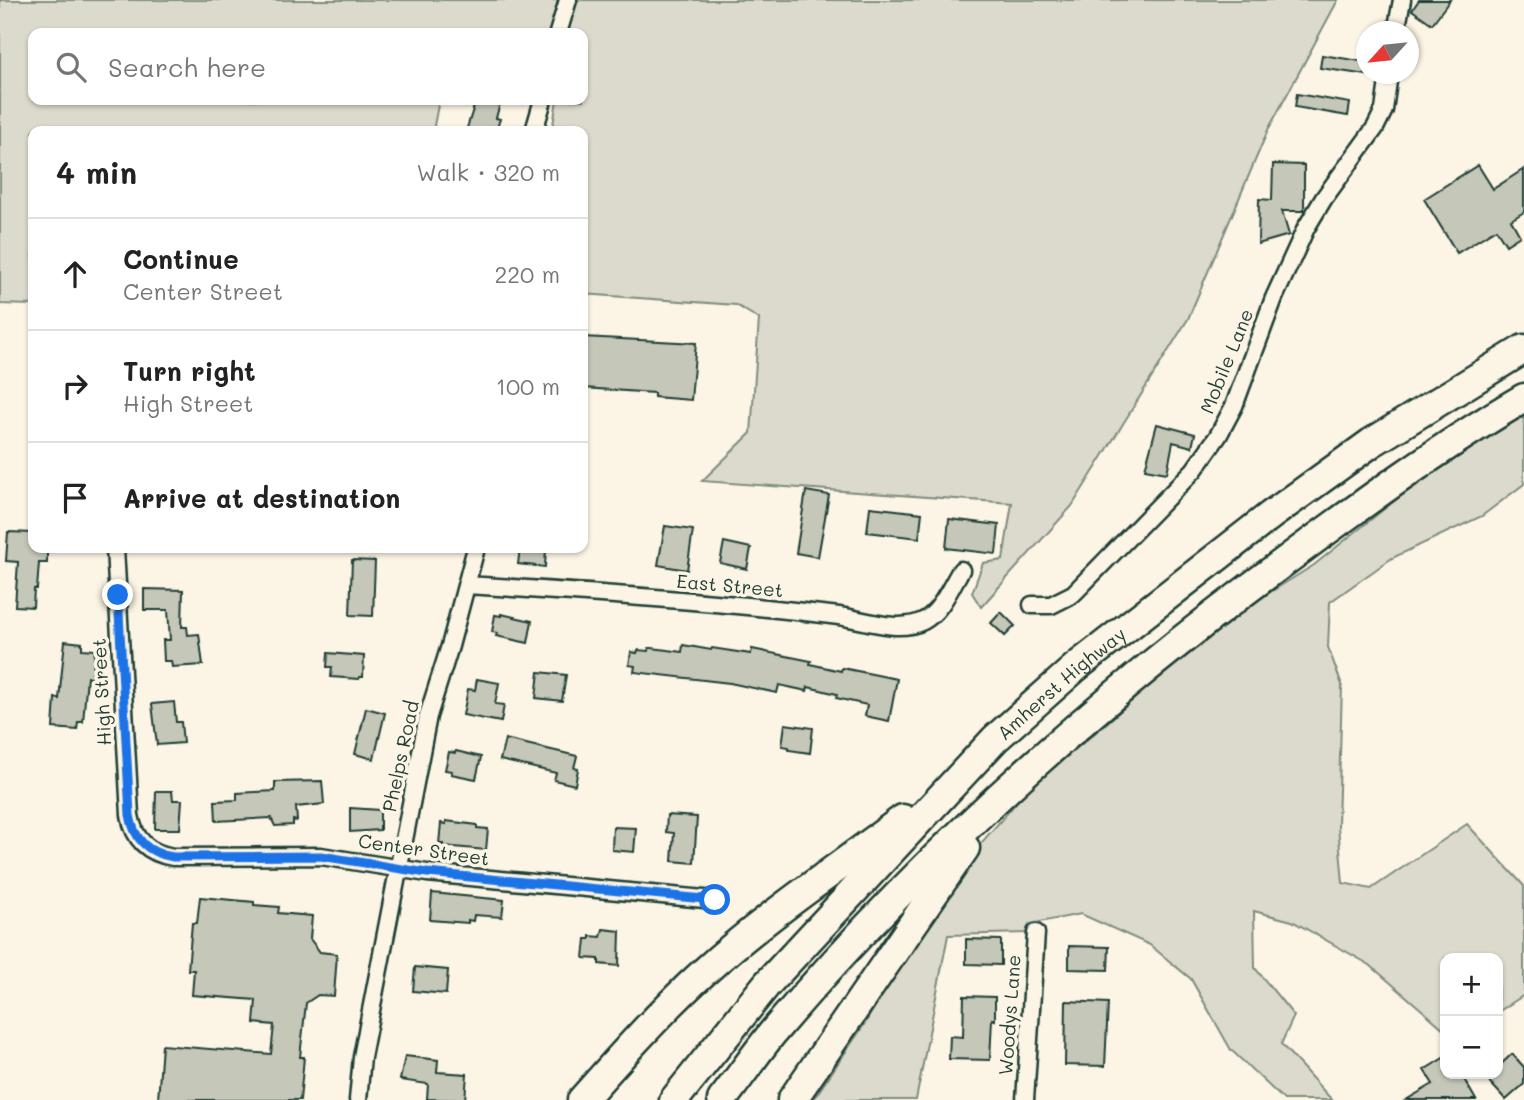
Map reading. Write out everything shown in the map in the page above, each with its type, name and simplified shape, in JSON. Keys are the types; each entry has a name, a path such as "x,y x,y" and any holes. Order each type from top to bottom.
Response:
{"highway":[{"name":"Amherst Highway","path":"674,1100 767,984 995,739 1076,667 1271,515 1371,443 1524,349"},
{"path":"722,1100 774,1032 873,923 999,795 1100,706 1225,605 1376,494 1524,398"},
{"path":"582,1100 634,1041 704,972 902,819 995,739"},
{"path":"792,1100 961,853 1052,750"}],"street":[{"path":"560,28 568,0"},
{"path":"1398,21 1402,0"},
{"name":"Mobile Lane","path":"1032,605 1051,605 1073,594 1194,470 1218,436 1234,406 1274,298 1306,228 1324,198 1375,128 1384,110 1388,84"},
{"path":"535,126 542,105"},
{"name":"High Street","path":"115,553 130,815 135,832"},
{"name":"Phelps Road","path":"358,1100 362,1057 428,716 475,553"},
{"name":"East Street","path":"467,585 625,596 839,616 903,626 923,621 933,614 961,570"},
{"name":"Center Street","path":"135,832 148,849 173,857 321,856 440,874 715,900"},
{"name":"Woodys Lane","path":"1025,1100 1036,933"}],"shaded area":[{"path":"0,0 1338,0 1268,130 1188,319 1072,506 981,607 972,593 983,563 1003,560 1012,503 702,481 751,433 759,319 736,305 588,294 588,126 553,126 556,105 588,105 588,28 28,28 28,105 438,105 434,126 28,126 28,305 0,304"},
{"path":"1524,416 1524,484 1482,516 1392,558 1330,602 1328,647 1342,685 1338,826 1343,883 1371,889 1467,824 1524,886 1524,995 1503,1009 1503,953 1440,953 1440,1026 1370,965 1292,921 1254,911 1255,968 1294,1016 1281,1044 1332,1100 1284,1100 1231,1050 1191,979 1150,945 1081,914 1029,924 1026,933 948,935 916,1100 813,1100 864,1025 926,921 968,858 1029,788 1213,628 1314,565 1433,470"}],"building":[{"path":"1419,0 1450,0 1432,24 1412,10"},
{"path":"1322,55 1356,60 1356,73 1320,68"},
{"path":"1297,94 1350,103 1348,116 1295,107"},
{"path":"474,105 500,105 496,118 500,119 498,126 468,126"},
{"path":"1273,164 1304,165 1304,211 1282,211 1289,235 1258,244 1259,199 1272,200"},
{"path":"1478,165 1493,189 1524,169 1524,212 1511,220 1520,236 1506,245 1496,229 1457,253 1424,199"},
{"path":"588,337 696,343 691,400 654,397 654,393 588,388"},
{"path":"1157,424 1195,434 1192,447 1173,442 1167,473 1145,469"},
{"path":"806,491 829,495 818,557 796,553"},
{"path":"870,507 922,513 919,538 867,532"},
{"path":"949,519 999,525 996,554 946,548"},
{"path":"665,526 693,530 687,570 658,565"},
{"path":"8,532 28,533 28,553 47,553 47,563 39,563 33,607 15,606 18,562 6,561"},
{"path":"724,542 751,548 747,569 720,563"},
{"path":"519,553 546,553 545,567 518,564"},
{"path":"352,560 375,561 373,616 350,615"},
{"path":"144,589 183,590 182,627 187,627 188,635 199,634 203,665 172,667 171,661 164,661 163,640 170,640 168,610 144,610"},
{"path":"1001,612 1015,626 1005,636 991,623"},
{"path":"495,615 532,621 528,643 496,636 497,633 492,632"},
{"path":"65,641 82,643 82,649 95,650 92,677 87,677 83,722 78,722 77,730 53,728 55,698 59,699"},
{"path":"683,645 751,654 752,649 811,661 810,664 841,671 842,668 897,679 889,721 865,716 867,705 836,698 837,694 808,687 807,691 779,685 777,693 730,683 634,672 635,666 629,665 631,652 648,651 652,648 682,652"},
{"path":"328,653 364,656 363,677 331,677 332,667 327,667"},
{"path":"539,672 566,675 562,701 536,698"},
{"path":"477,679 499,683 495,704 504,705 501,722 463,715 468,689 475,690"},
{"path":"174,702 176,722 181,722 183,743 157,745 152,704"},
{"path":"366,708 385,713 374,759 355,754"},
{"path":"785,724 813,728 810,753 789,750 789,747 782,746"},
{"path":"505,739 577,756 574,768 578,769 575,785 554,780 556,773 500,760"},
{"path":"449,752 481,757 476,779 451,774 452,771 445,770"},
{"path":"322,781 324,804 296,807 297,821 293,820 293,825 275,826 271,818 216,821 215,801 237,800 237,793 275,791 275,782"},
{"path":"156,791 172,791 173,800 182,800 180,829 155,829"},
{"path":"350,808 380,810 380,830 350,832"},
{"path":"667,815 697,817 694,863 672,861 674,833 666,832"},
{"path":"446,821 488,829 486,850 439,844 441,823 446,824"},
{"path":"613,827 636,828 634,852 612,850"},
{"path":"432,893 504,900 502,917 474,915 473,921 468,920 468,923 430,920"},
{"path":"200,897 254,902 254,905 279,907 278,913 312,916 310,939 320,952 337,954 334,996 318,995 306,1003 300,1057 304,1057 300,1100 158,1100 162,1045 271,1054 274,1025 254,1023 256,1000 192,995 194,970 188,970 192,923 197,923"},
{"path":"603,929 620,931 619,966 599,964 599,959 584,958 586,939 590,939 590,936 601,937"},
{"path":"966,939 1001,940 1001,965 966,964"},
{"path":"1069,946 1109,947 1108,970 1069,969"},
{"path":"415,967 448,970 446,994 413,991"},
{"path":"964,996 995,997 990,1060 949,1059 950,1036 963,1037"},
{"path":"1066,1001 1108,1003 1105,1066 1065,1065"},
{"path":"1512,1054 1524,1067 1524,1084 1506,1100 1487,1079 1503,1079 1503,1062"},
{"path":"405,1056 438,1060 437,1072 467,1074 465,1100 427,1099 428,1084 400,1080"},
{"path":"1440,1060 1440,1079 1464,1079 1476,1100 1406,1100 1433,1084 1424,1070"}],"route":[{"path":"118,595 130,815 132,828 148,849 173,857 321,856 427,873 715,900"}]}
